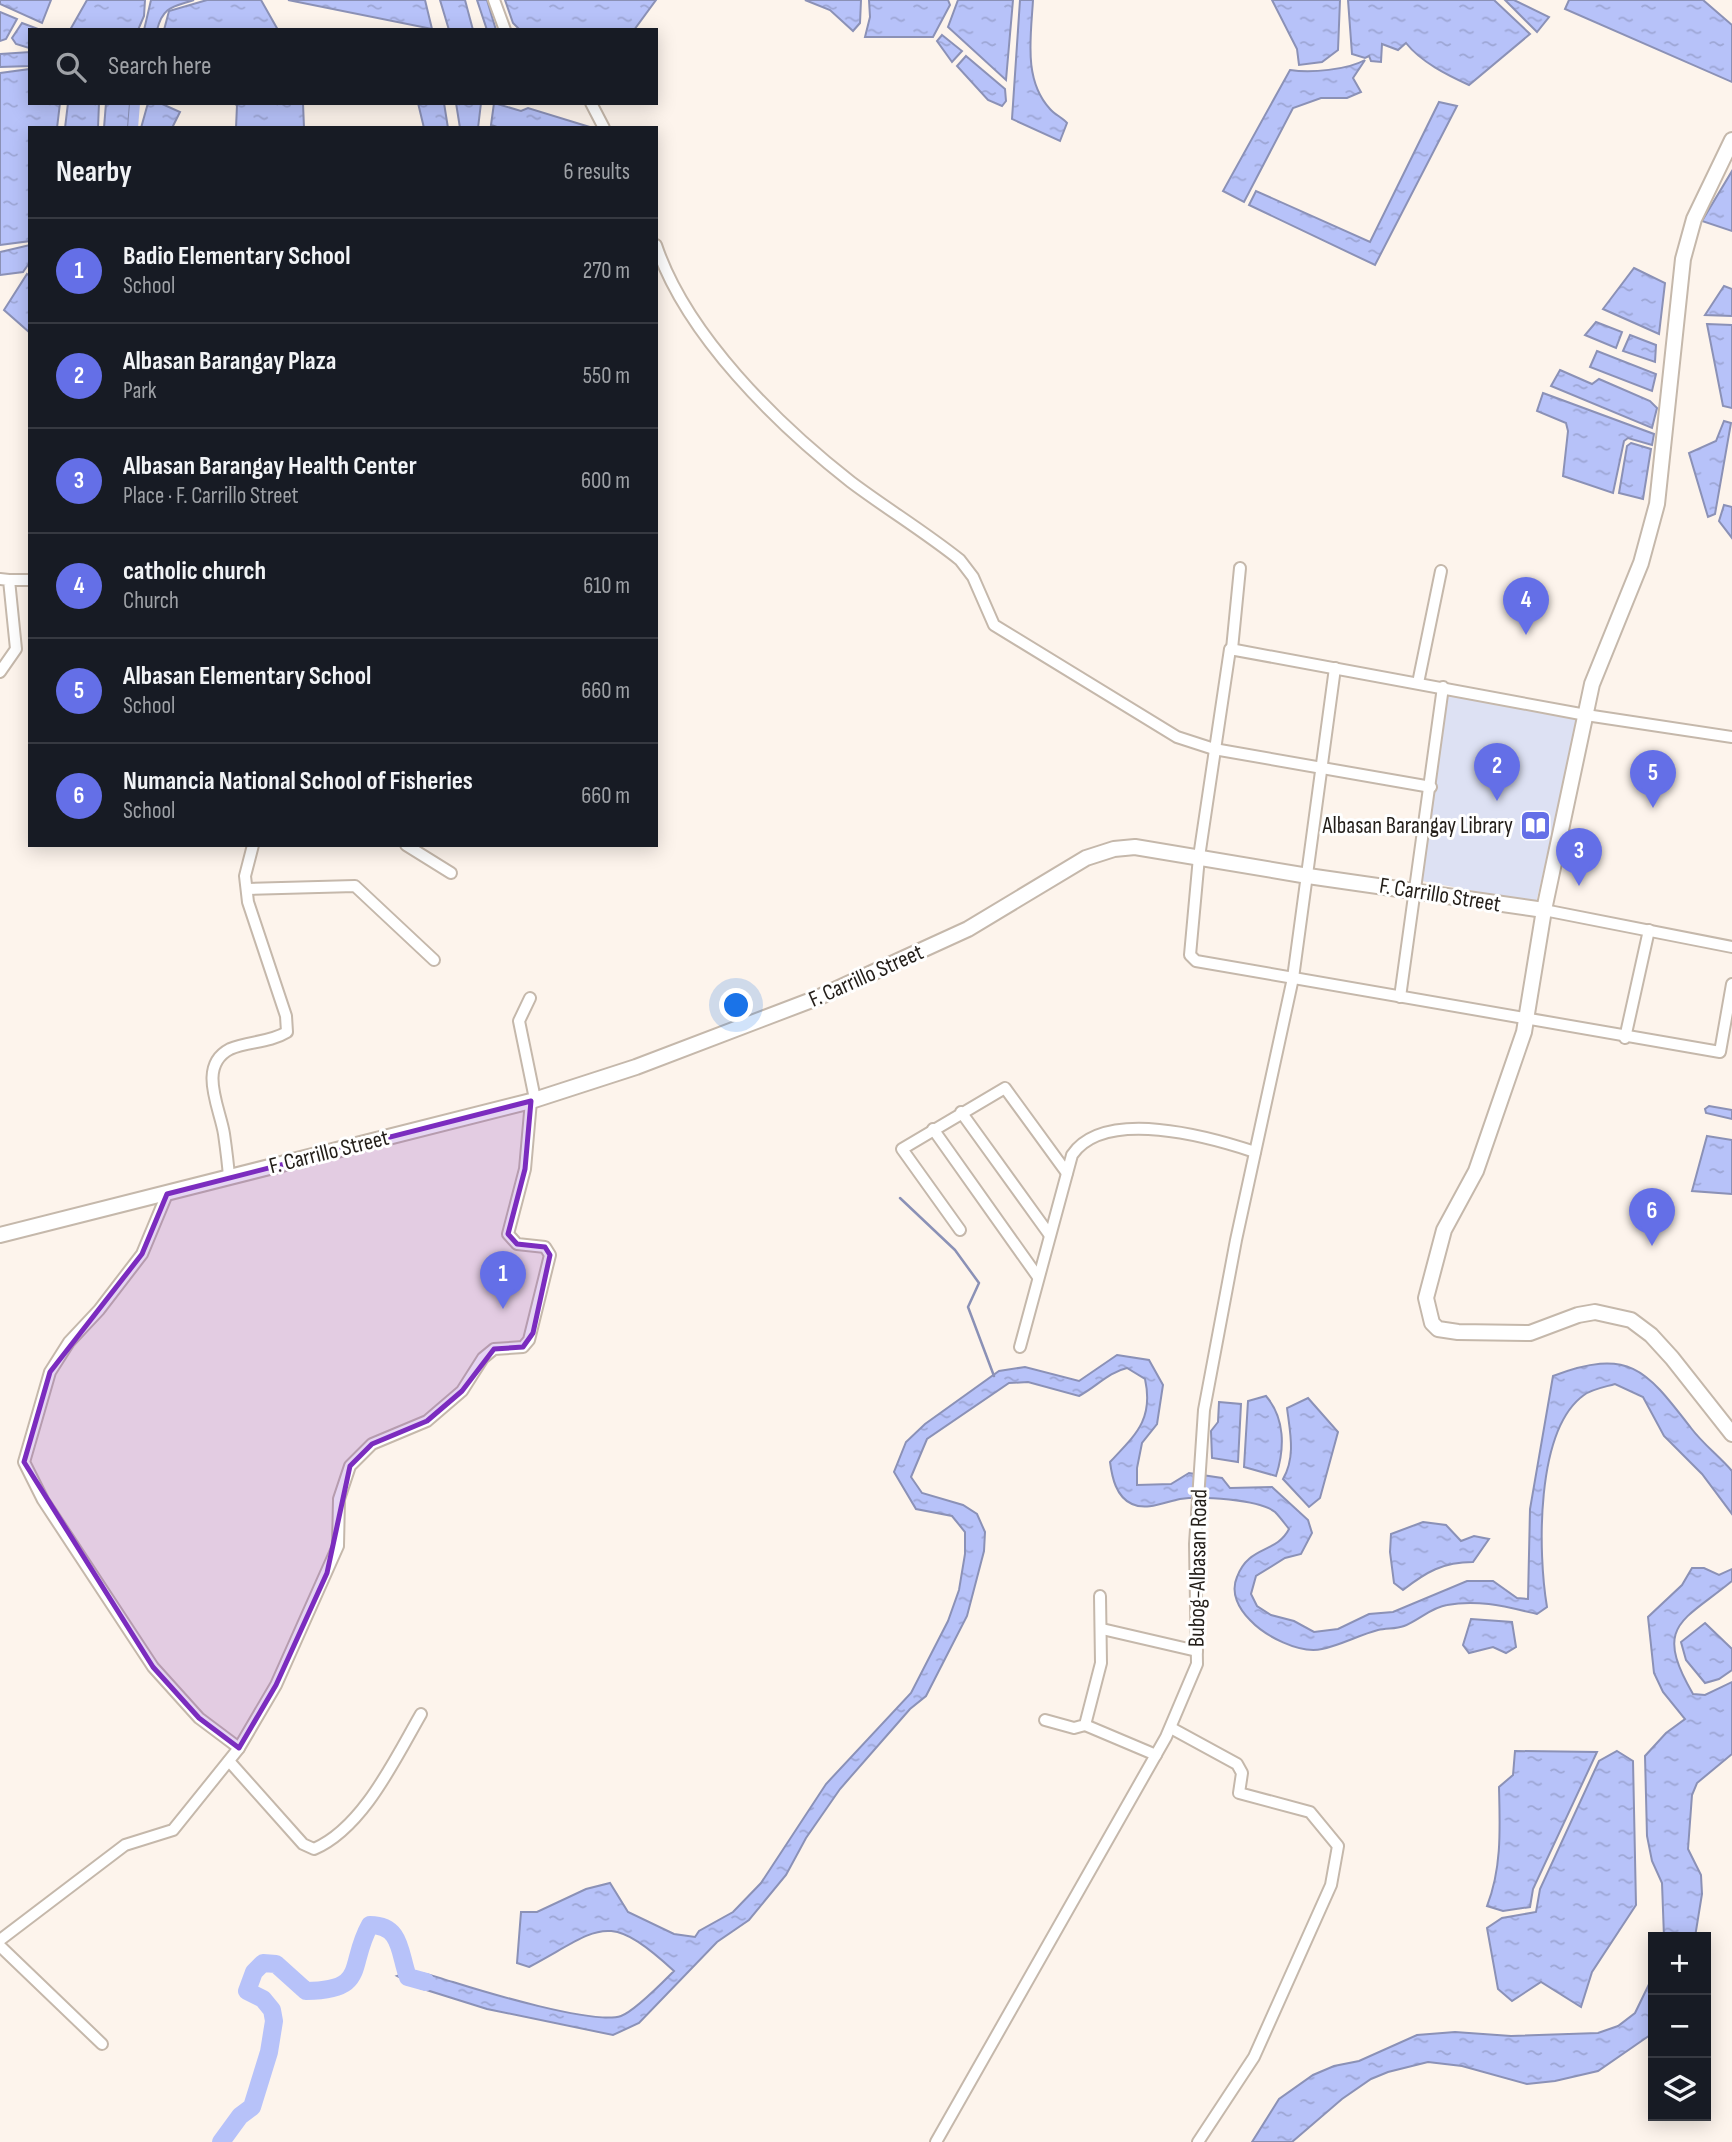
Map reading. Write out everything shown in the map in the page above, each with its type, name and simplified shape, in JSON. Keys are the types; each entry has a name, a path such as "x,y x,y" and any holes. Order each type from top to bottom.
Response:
{"street":[{"path":"495,0 504,28"},
{"path":"592,105 603,126"},
{"path":"1732,140 1694,219 1683,259 1657,504 1641,563 1592,684 1544,910 1526,1019 1476,1171 1440,1242 1427,1286 1427,1314 1438,1329 1501,1334 1530,1333 1578,1315 1595,1312 1631,1320 1651,1335 1672,1358 1732,1434"},
{"path":"658,249 683,304 697,327 727,362 785,424 852,482 960,560 973,577 994,625 1162,730 1214,749 1431,787"},
{"path":"1240,568 1232,649 1227,656 1199,857 1191,958 1625,1038 1720,1052 1732,984"},
{"path":"1418,683 1441,571"},
{"path":"0,672 16,649 5,580 28,580"},
{"path":"16,649 28,651"},
{"path":"1232,649 1586,715 1732,737"},
{"name":"Bubog-Albasan Road","path":"936,2142 1171,1728 1197,1664 1199,1470 1204,1410 1255,1152 1293,978 1335,667"},
{"path":"1400,997 1443,687"},
{"path":"229,1177 224,1132 211,1083 215,1063 229,1050 273,1040 287,1032 286,1016 247,890 245,876 252,847"},
{"path":"410,847 451,873"},
{"name":"F. Carrillo Street","path":"0,1235 533,1100 719,1038 817,999 968,929 1086,858 1114,849 1136,847 1308,876 1544,910 1732,947"},
{"path":"247,890 355,886 434,960"},
{"path":"1625,1038 1649,930"},
{"path":"0,1940 51,1905 125,1845 173,1830 239,1748 276,1685 338,1546 339,1499 350,1466 372,1444 428,1420 462,1391 483,1358 494,1349 523,1347 533,1334 550,1255 545,1247 517,1244 508,1234 525,1170 533,1100 519,1021 530,998"},
{"path":"961,1230 902,1149 1005,1088 1067,1173"},
{"path":"961,1112 1049,1234"},
{"path":"933,1129 1038,1277"},
{"path":"1020,1347 1072,1155 1081,1145 1103,1133 1124,1130 1189,1133 1255,1152"},
{"path":"167,1194 142,1254 99,1310 69,1342 50,1372 24,1461 44,1500 153,1667 199,1718 239,1748"},
{"path":"1085,1726 1098,1679 1102,1629 1100,1596"},
{"path":"1102,1629 1197,1651"},
{"path":"229,1761 303,1844 314,1849 326,1844 371,1800 421,1714"},
{"path":"1045,1720 1074,1728 1085,1726 1156,1755"},
{"path":"1171,1728 1237,1764 1242,1773 1240,1793 1310,1812 1338,1846 1331,1885 1254,2057 1198,2142"},
{"path":"0,1946 102,2044"}],"highlighted area":[{"path":"531,1101 525,1169 508,1234 517,1244 545,1247 550,1255 533,1333 523,1347 494,1349 462,1391 427,1421 372,1444 350,1466 327,1573 276,1685 239,1748 199,1718 153,1667 24,1462 50,1372 142,1254 167,1194"}],"shaded area":[{"path":"1448,695 1579,720 1536,903 1422,881"}],"water":[{"path":"0,0 51,0 42,23 0,4"},
{"path":"87,0 145,0 144,16 139,28 71,28"},
{"path":"151,0 194,0 166,12 158,28 144,28"},
{"path":"207,0 261,0 277,28 165,28 169,11"},
{"path":"288,0 425,0 432,28"},
{"path":"440,0 465,0 472,28 448,28"},
{"path":"477,0 487,0 495,28 486,28"},
{"path":"505,0 656,0 635,28 518,28 513,23"},
{"path":"805,0 861,0 860,23 853,31 830,10"},
{"path":"869,0 948,0 950,5 933,37 865,37 870,17"},
{"path":"958,0 1013,0 1006,80 948,27"},
{"path":"1020,0 1033,0 1030,43 1032,71 1041,97 1052,111 1067,123 1060,141 1012,119"},
{"path":"1272,0 1340,0 1338,50 1322,62 1299,65 1297,49"},
{"path":"1348,0 1494,0 1530,34 1469,85 1427,62 1406,43 1398,50 1382,44 1381,62 1371,61 1369,56 1365,58 1352,54"},
{"path":"1505,0 1514,0 1549,17 1537,32"},
{"path":"1569,0 1703,0 1732,25 1732,82 1565,9"},
{"path":"0,12 17,19 6,39 0,41"},
{"path":"22,23 35,28 28,28 28,48 16,44 12,38"},
{"path":"942,35 962,51 952,62 937,41"},
{"path":"28,52 28,66 0,67 0,54"},
{"path":"966,56 1005,89 1006,101 1002,106 988,100 957,66"},
{"path":"1365,60 1353,78 1361,92 1347,98 1321,98 1293,108 1244,202 1223,191 1290,70 1329,70"},
{"path":"28,69 28,105 60,105 57,126 28,126 28,241 0,245 0,73"},
{"path":"1439,102 1457,106 1375,265 1249,205 1256,191 1370,242"},
{"path":"68,105 99,105 98,126 65,126"},
{"path":"106,105 130,105 128,126 104,126"},
{"path":"147,105 164,105 180,112 173,126 142,126"},
{"path":"237,105 303,105 304,126 236,126"},
{"path":"418,105 444,105 448,126 424,126"},
{"path":"456,105 481,105 478,126 460,126"},
{"path":"494,105 501,105 521,111 528,108 586,126 494,126 491,125"},
{"path":"1732,171 1732,231 1702,221"},
{"path":"28,245 28,265 23,272 0,275 0,252"},
{"path":"1634,268 1665,283 1659,334 1603,309"},
{"path":"27,274 28,331 4,310"},
{"path":"1724,286 1732,289 1732,316 1705,315"},
{"path":"1596,322 1622,332 1616,348 1585,335"},
{"path":"1707,324 1732,325 1732,408 1723,406"},
{"path":"1630,335 1656,345 1655,362 1623,351"},
{"path":"1597,351 1656,374 1652,391 1590,367"},
{"path":"1560,370 1592,384 1599,379 1650,401 1657,408 1652,428 1551,386"},
{"path":"1543,393 1654,434 1652,445 1628,438 1624,441 1613,493 1563,476 1568,431 1566,423 1537,411"},
{"path":"1724,421 1731,423 1715,514 1708,517 1689,453 1716,441"},
{"path":"1631,443 1651,449 1643,499 1619,493 1627,446"},
{"path":"1724,505 1732,507 1732,538 1719,521"},
{"path":"1709,1106 1732,1110 1732,1119 1706,1113 1705,1109"},
{"path":"1707,1136 1732,1140 1732,1194 1692,1191"},
{"path":"1117,1355 1149,1360 1163,1385 1157,1424 1142,1443 1137,1485 1171,1484 1189,1473 1222,1478 1230,1488 1272,1487 1308,1520 1312,1533 1301,1554 1285,1558 1256,1576 1251,1594 1257,1606 1271,1615 1294,1621 1314,1632 1338,1629 1369,1614 1393,1612 1467,1581 1493,1581 1517,1598 1528,1599 1530,1509 1553,1376 1579,1368 1619,1364 1648,1378 1732,1471 1732,1514 1702,1474 1664,1436 1643,1397 1615,1384 1599,1388 1584,1395 1568,1412 1556,1435 1548,1463 1542,1526 1547,1607 1537,1614 1482,1603 1447,1605 1401,1627 1378,1630 1322,1649 1303,1649 1273,1638 1256,1626 1242,1611 1235,1595 1235,1583 1242,1567 1255,1554 1277,1543 1289,1529 1275,1512 1256,1504 1215,1498 1180,1499 1138,1506 1127,1501 1119,1492 1110,1462 1140,1426 1147,1405 1145,1379 1127,1368 1108,1376 1079,1396 1028,1382 1009,1383 927,1439 911,1477 922,1493 963,1505 977,1514 985,1532 984,1551 967,1616 926,1696 910,1709 840,1789 806,1838 786,1875 749,1920 717,1942 639,2023 613,2035 487,2009 420,1988 397,1976 425,1974 513,2000 588,2016 621,2016 641,2002 674,1971 651,1951 617,1932 603,1931 573,1942 529,1967 517,1963 521,1912 537,1912 586,1889 610,1883 628,1912 674,1934 695,1937 699,1931 733,1912 761,1883 826,1784 911,1693 948,1621 959,1590 965,1554 965,1532 952,1516 916,1509 894,1472 906,1442 925,1424 999,1371 1025,1367 1079,1381"},
{"path":"1266,1396 1277,1414 1282,1434 1276,1476 1244,1467 1248,1401"},
{"path":"1308,1398 1338,1432 1320,1498 1309,1507 1283,1479 1291,1453 1287,1408"},
{"path":"1219,1402 1241,1404 1238,1462 1212,1458 1211,1431 1218,1422"},
{"path":"1423,1522 1446,1525 1461,1541 1474,1536 1489,1539 1473,1562 1435,1569 1403,1590 1394,1583 1391,1534"},
{"path":"1692,1568 1704,1568 1719,1575 1732,1569 1732,1581 1699,1606 1679,1627 1675,1639 1675,1653 1693,1694 1705,1695 1732,1682 1732,1754 1697,1783 1692,1795 1688,1849 1701,1875 1702,1894 1696,1932 1664,1932 1662,1883 1652,1861 1647,1836 1645,1756 1666,1733 1685,1719 1663,1692 1654,1673 1648,1617 1682,1585"},
{"path":"1471,1619 1512,1622 1516,1647 1506,1653 1493,1647 1469,1653 1463,1645"},
{"path":"1705,1623 1732,1649 1732,1670 1719,1679 1705,1683 1686,1660 1681,1642"},
{"path":"1515,1751 1597,1752 1533,1889 1530,1907 1503,1911 1487,1906 1498,1862 1499,1787 1513,1775"},
{"path":"1617,1751 1633,1761 1636,1905 1592,1972 1581,2007 1541,1982 1512,2001 1498,1989 1487,1928 1502,1918 1536,1912 1540,1889 1599,1761"},
{"path":"1648,1986 1648,2036 1598,2071 1527,2084 1462,2066 1428,2062 1371,2079 1342,2099 1292,2142 1252,2142 1279,2099 1313,2075 1334,2066 1359,2061 1417,2035 1455,2032 1511,2036 1598,2033 1618,2026 1635,2013"}],"waterway":[{"path":"133,126 135,105"},
{"path":"900,1198 955,1250 979,1283 968,1307 994,1376"},
{"path":"221,2142 240,2116 252,2107 269,2052 274,2021 272,2010 263,1999 247,1991 254,1972 263,1963 276,1964 306,1991 339,1986 353,1973 370,1925 380,1926 394,1935 398,1942 408,1977 426,1982"}],"place":[{"name":"catholic church","path":"1526,635"},
{"name":"Albasan Barangay Plaza","path":"1497,801"},
{"name":"Albasan Elementary School","path":"1653,808"},
{"name":"Albasan Barangay Library","path":"1536,826"},
{"name":"Albasan Barangay Health Center","path":"1579,886"},
{"name":"Numancia National School of Fisheries","path":"1652,1246"},
{"name":"Badio Elementary School","path":"503,1309"}]}
